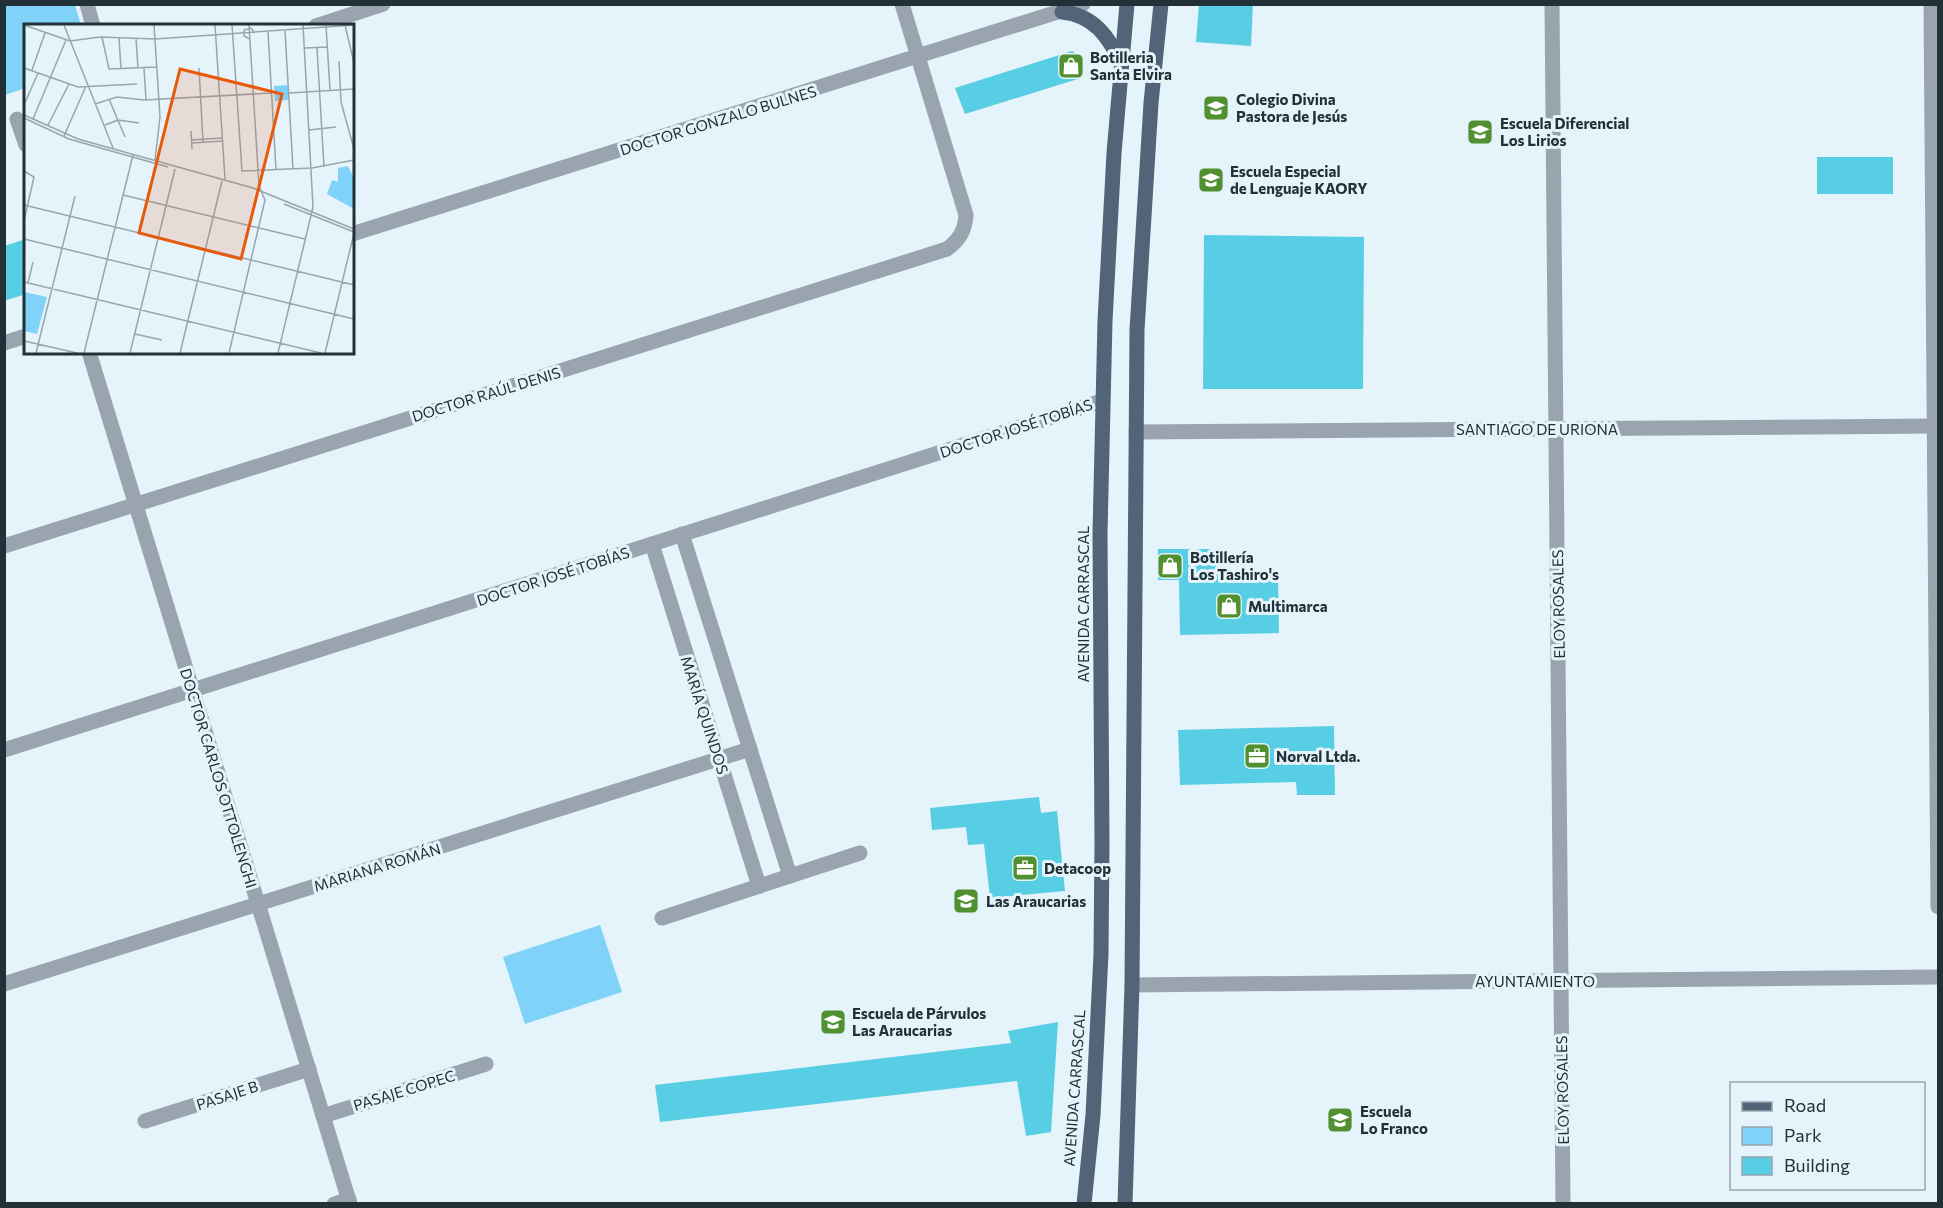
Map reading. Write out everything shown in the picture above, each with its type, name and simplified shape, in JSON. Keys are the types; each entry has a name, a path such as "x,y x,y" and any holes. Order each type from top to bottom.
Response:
{"main road":[{"name":"AVENIDA CARRASCAL","path":"1084,1203 1093,1115 1101,942 1102,401 1109,232 1127,4"},
{"path":"1125,1203 1132,985 1137,330 1151,103 1161,4"},
{"path":"1062,12 1072,13 1098,26 1110,41 1121,64"}],"street":[{"path":"87,4 92,24"},
{"path":"322,24 383,4"},
{"path":"902,4 918,57"},
{"name":"DOCTOR GONZALO BULNES","path":"354,233 1083,4"},
{"name":"ELOY ROSALES","path":"1552,4 1563,1203"},
{"path":"1931,4 1937,426 1938,907"},
{"name":"DOCTOR RAÚL DENIS","path":"4,546 947,249 956,243 962,234 966,215 918,57"},
{"path":"16,120 24,140"},
{"path":"4,343 24,337"},
{"name":"DOCTOR CARLOS OTTOLENGHI","path":"90,354 309,1069 344,1202"},
{"name":"DOCTOR JOSÉ TOBÍAS","path":"4,750 1102,401"},
{"name":"SANTIAGO DE URIONA","path":"1136,432 1937,426"},
{"path":"682,534 790,876"},
{"name":"MARÍA QUINDOS","path":"651,544 759,886"},
{"name":"MARIANA ROMÁN","path":"4,984 750,749"},
{"path":"662,918 860,853"},
{"name":"AYUNTAMIENTO","path":"1132,985 1938,977"},
{"name":"PASAJE COPEC","path":"323,1116 486,1064"},
{"name":"PASAJE B","path":"145,1121 309,1069"}],"green space":[{"path":"5,4 75,5 81,24 24,24 24,88 5,95"},
{"path":"600,925 622,992 525,1024 503,957"}],"building":[{"path":"1199,4 1253,4 1251,46 1196,42"},
{"path":"1072,51 1082,57 1081,78 965,114 955,88"},
{"path":"1817,157 1893,157 1893,194 1817,194"},
{"path":"1204,235 1364,237 1363,389 1203,389"},
{"path":"24,240 24,295 4,301 4,246"},
{"name":"Multimarca","path":"1158,549 1221,549 1221,580 1278,578 1279,633 1180,635 1179,580 1158,580"},
{"name":"Norval Ltda.","path":"1334,726 1335,795 1297,795 1296,782 1180,785 1178,730"},
{"name":"Detacoop","path":"1039,797 1041,813 1057,811 1065,891 990,898 984,844 968,845 966,827 932,830 930,808"},
{"path":"1058,1022 1051,1132 1026,1136 1017,1081 660,1122 655,1085 1011,1043 1008,1031"}],"place":[{"name":"Botilleria Santa Elvira","path":"1071,66"},
{"name":"Colegio Divina Pastora de Jesús","path":"1216,108"},
{"name":"Escuela Diferencial Los Lirios","path":"1480,132"},
{"name":"Escuela Especial de Lenguaje KAORY","path":"1211,180"},
{"name":"Botillería Los Tashiro's","path":"1170,566"},
{"name":"Multimarca","path":"1229,606"},
{"name":"Norval Ltda.","path":"1257,756"},
{"name":"Detacoop","path":"1025,868"},
{"name":"Las Araucarias","path":"966,901"},
{"name":"Escuela de Párvulos Las Araucarias","path":"833,1022"},
{"name":"Escuela Lo Franco","path":"1340,1120"}]}
